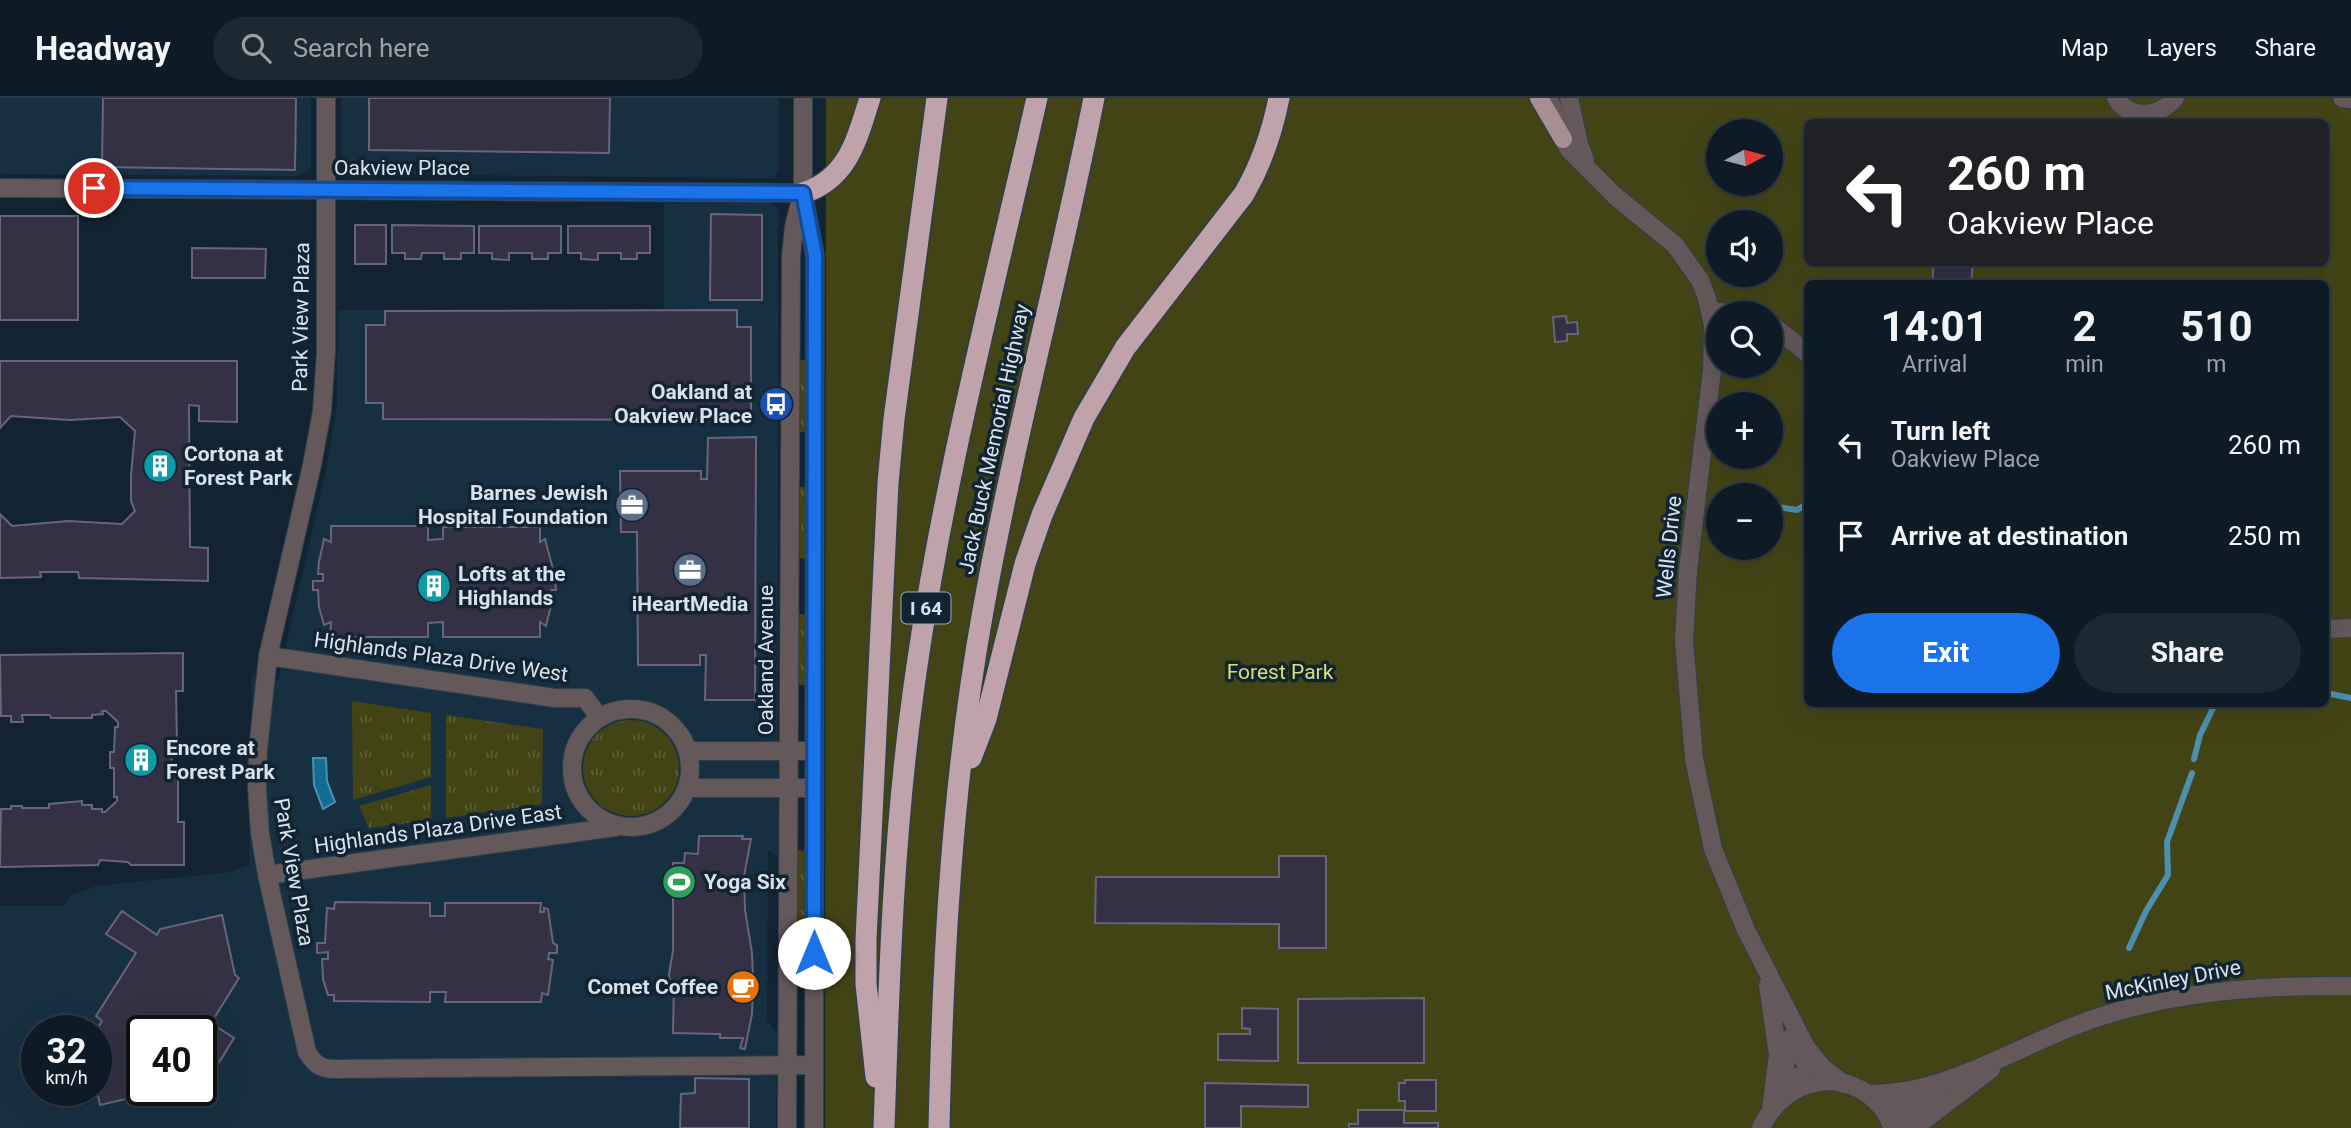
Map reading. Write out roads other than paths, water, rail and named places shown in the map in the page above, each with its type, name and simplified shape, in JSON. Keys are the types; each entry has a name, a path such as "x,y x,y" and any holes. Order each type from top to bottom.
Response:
{"highway":[{"path":"803,193 830,181 844,163 870,98"},
{"path":"883,1128 867,997 866,940 885,547 894,419 937,98"},
{"name":"Jack Buck Memorial Highway","path":"883,1128 894,888 913,696 933,565 962,422 1037,98"},
{"name":"Jack Buck Memorial Highway","path":"939,1128 948,921 972,678 993,560 1094,98"},
{"path":"960,786 986,719 1014,604 1042,515 1084,418 1125,348 1255,176 1272,134 1276,103"}],"main road":[{"path":"1539,98 1563,139"}],"street":[{"name":"Park View Plaza","path":"326,98 327,352 322,411 314,458 268,656 260,712 257,789 260,833 267,875 304,1043 313,1063 322,1069 814,1065"},
{"name":"Oakland Avenue","path":"803,98 803,193 815,255 814,1128"},
{"name":"Wells Drive","path":"1549,98 1570,151 1615,196 1675,245 1700,280 1707,301"},
{"name":"Wells Drive","path":"1569,98 1579,144 1588,167"},
{"path":"2116,98 2125,108 2147,114 2160,112 2175,99"},
{"path":"2342,98 2351,99"},
{"name":"Oakview Place","path":"0,188 803,193"},
{"name":"Oakland Avenue","path":"787,1128 791,256 794,226 803,193"},
{"path":"1783,334 1804,351"},
{"name":"Wells Drive","path":"1711,378 1684,640 1694,760 1713,849 1728,890 1764,968 1806,1047 1822,1067 1844,1084"},
{"path":"2329,629 2351,628"},
{"name":"Highlands Plaza Drive West","path":"268,656 555,698 585,698 599,717"},
{"path":"623,709 645,710 666,719 680,733 688,751 690,770 687,788 676,807 657,822 636,828 616,827 593,816 581,801 573,780 572,757 581,734 599,717 623,709"},
{"path":"688,751 814,751"},
{"path":"687,788 814,788"},
{"name":"Highlands Plaza Drive East","path":"267,875 616,827"},
{"name":"Wells Drive","path":"1764,968 1778,1048 1771,1110"},
{"name":"McKinley Drive","path":"1868,1094 1920,1089 2010,1055 2095,1018 2157,1003 2265,987 2351,986"},
{"name":"McKinley Drive","path":"1914,1128 2010,1055"},
{"path":"1761,1128 1771,1110 1784,1096 1802,1086 1827,1081 1844,1084 1868,1094 1883,1109 1893,1128"}],"water":[{"path":"313,758 326,758 327,781 335,802 323,809 314,785"}],"waterway":[{"path":"1783,508 1797,510 1804,506"},
{"path":"2329,694 2351,698"},
{"path":"2194,759 2200,735 2214,707"},
{"path":"2129,948 2146,911 2168,875 2167,842 2192,773"}],"place":[{"name":"Oakland at Oakview Place","path":"776,404"},
{"name":"Cortona at Forest Park","path":"160,466"},
{"name":"Barnes Jewish Hospital Foundation","path":"632,505"},
{"name":"iHeartMedia","path":"690,570"},
{"name":"Lofts at the Highlands","path":"434,586"},
{"name":"Encore at Forest Park","path":"141,760"},
{"name":"Yoga Six","path":"679,882"},
{"name":"Comet Coffee","path":"743,987"}],"park label":[{"name":"Forest Park","path":"1280,672"}]}
